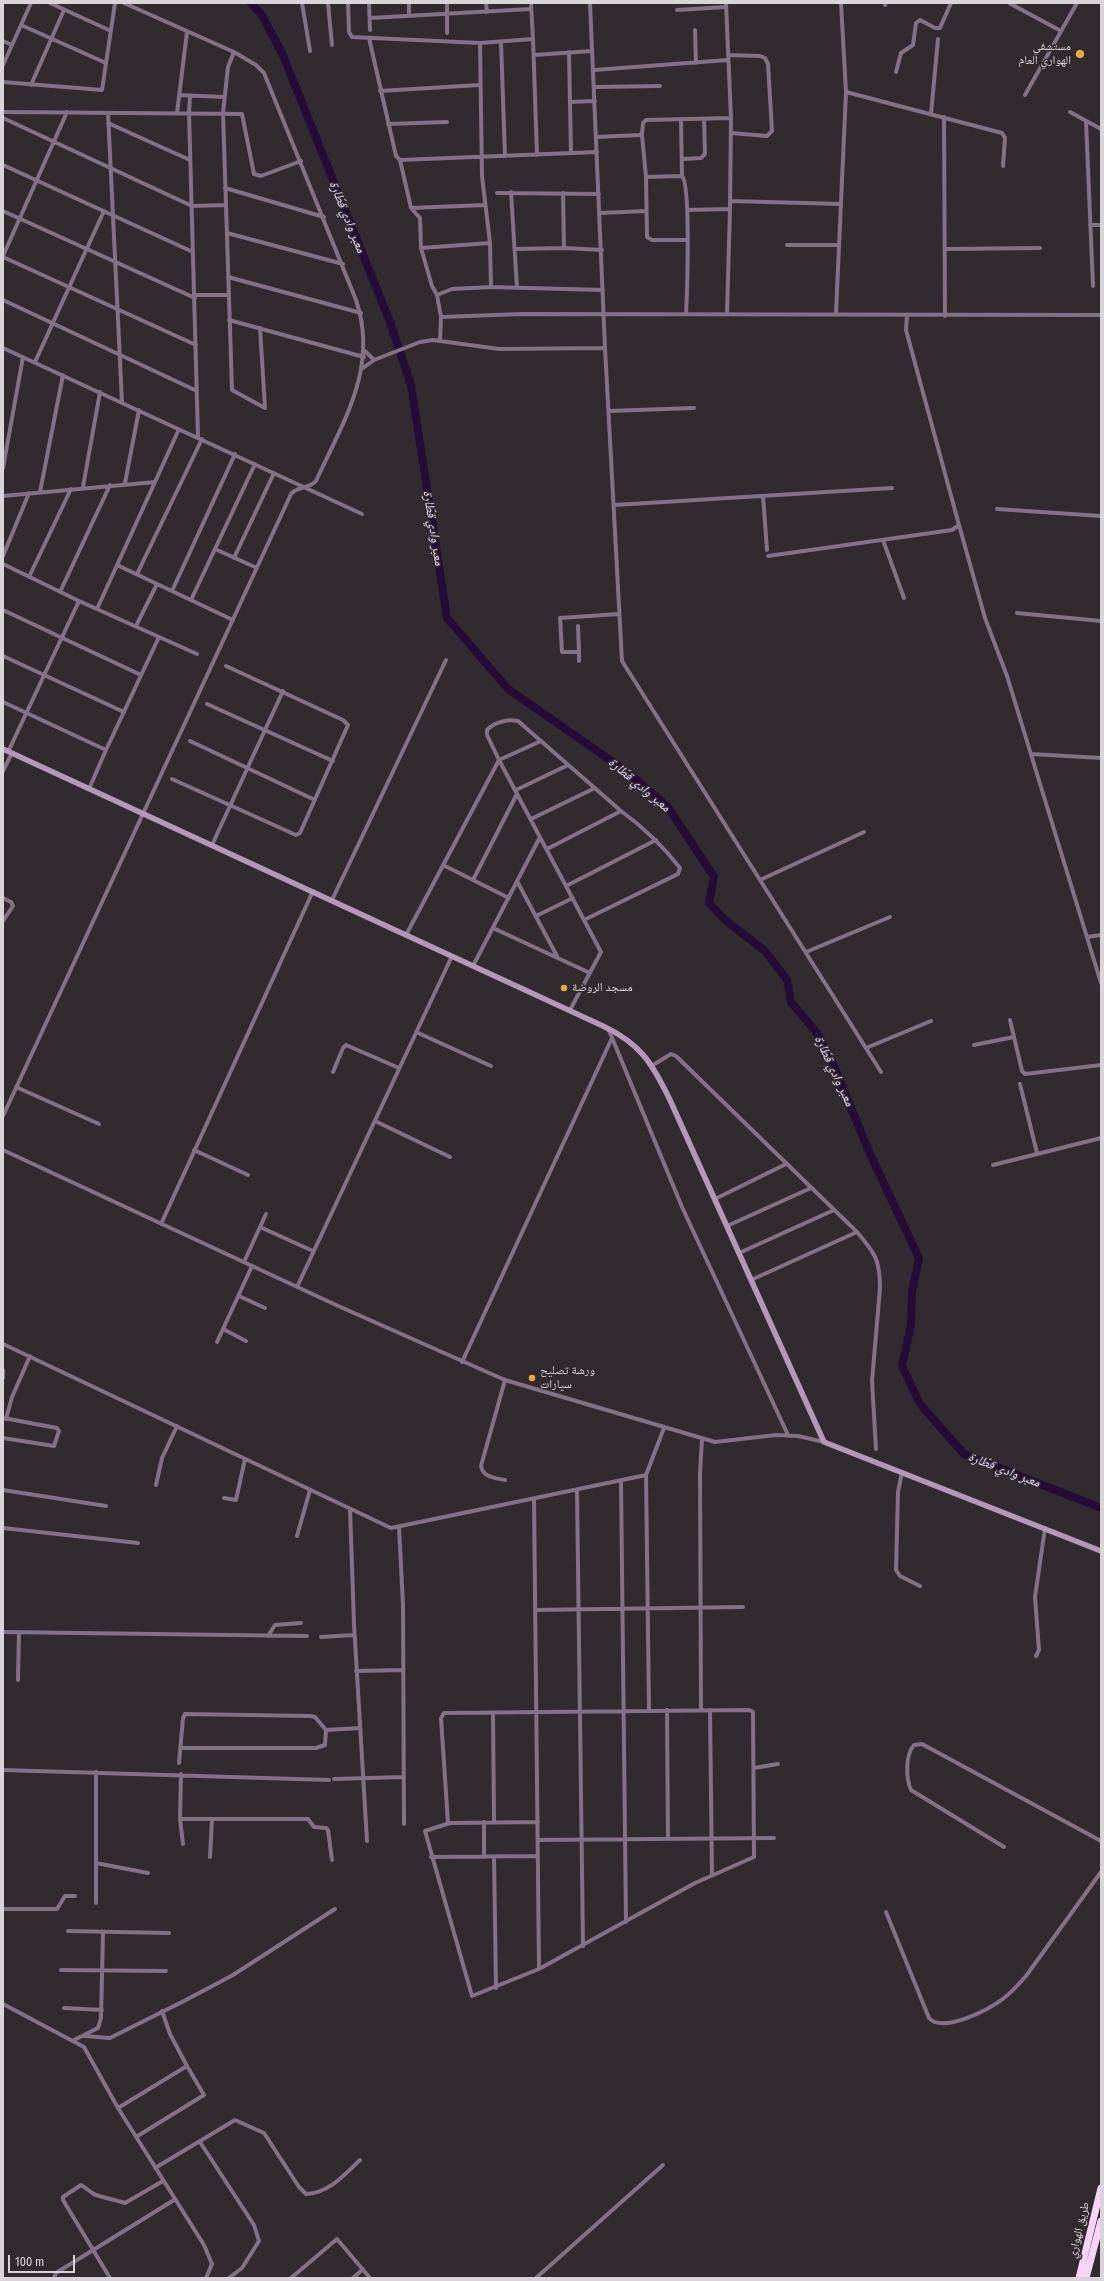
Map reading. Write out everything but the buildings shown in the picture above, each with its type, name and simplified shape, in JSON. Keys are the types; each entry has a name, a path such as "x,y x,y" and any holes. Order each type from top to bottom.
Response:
{"highway":[{"name":"طريق الهواري","path":"1079,2278 1099,2207 1101,2188"},
{"name":"طريق الهواري","path":"1086,2278 1101,2220"}],"street":[{"path":"3,65 31,3"},
{"path":"50,3 111,31"},
{"path":"3,82 102,90 115,3"},
{"path":"3,1116 291,494 296,489 304,488 316,481 340,428 363,368 365,351 361,313 343,264 264,73 256,65 234,52 124,3"},
{"path":"302,3 310,50"},
{"path":"328,3 332,45"},
{"path":"348,3 349,34 352,37 480,43 533,38"},
{"path":"369,3 370,30"},
{"path":"408,3 409,16"},
{"path":"447,3 447,34"},
{"path":"486,3 487,12"},
{"path":"531,3 537,155"},
{"path":"590,3 620,656 623,664 881,1072"},
{"path":"836,313 846,92 841,3"},
{"path":"896,72 902,53 913,44 916,23 920,20 935,28 940,28 951,3"},
{"path":"1009,3 1061,31"},
{"path":"1024,95 1077,3"},
{"path":"677,10 726,5 731,118 727,314"},
{"path":"370,18 531,9"},
{"path":"31,85 64,10"},
{"path":"21,25 106,62"},
{"path":"695,30 696,63"},
{"path":"177,113 187,32"},
{"path":"369,38 396,156 400,160 411,208 420,218 421,248 432,286 437,295 441,317 440,340"},
{"path":"931,114 938,38"},
{"path":"3,41 12,45"},
{"path":"501,42 505,156"},
{"path":"480,43 479,85 482,156 485,205 490,243 491,287"},
{"path":"534,55 592,51"},
{"path":"234,52 228,67 223,113 232,390 265,408 260,328"},
{"path":"569,52 571,153"},
{"path":"594,70 696,63 728,58 765,58 768,64 772,131 767,136 731,133"},
{"path":"380,91 479,85"},
{"path":"594,87 660,86"},
{"path":"846,92 1002,133 1004,138 1003,166"},
{"path":"179,95 224,97"},
{"path":"137,574 200,438 194,297 189,113 190,96"},
{"path":"570,102 594,101"},
{"path":"3,112 242,114 244,117 254,174 261,176 301,161"},
{"path":"67,112 3,256 196,345"},
{"path":"1070,112 1101,129"},
{"path":"108,113 122,402"},
{"path":"944,117 946,316"},
{"path":"3,118 192,206 226,206"},
{"path":"687,240 649,240 647,237 646,177 642,135 644,121 731,118"},
{"path":"681,119 682,176 685,181 687,210 686,314"},
{"path":"682,159 701,158 706,154 704,119"},
{"path":"1086,121 1093,286"},
{"path":"388,124 447,122"},
{"path":"108,123 190,160"},
{"path":"596,137 642,135"},
{"path":"400,160 597,152"},
{"path":"3,165 193,252"},
{"path":"646,177 682,176"},
{"path":"225,188 324,217"},
{"path":"511,192 517,288"},
{"path":"497,193 599,194"},
{"path":"563,194 564,248"},
{"path":"730,201 841,204"},
{"path":"411,208 485,205"},
{"path":"687,210 730,209"},
{"path":"3,211 194,297 229,295"},
{"path":"35,362 104,211"},
{"path":"600,213 646,211"},
{"path":"1090,225 1101,225"},
{"path":"227,233 343,264"},
{"path":"421,248 490,243"},
{"path":"787,245 839,245"},
{"path":"515,249 564,248 602,250"},
{"path":"946,249 1040,248"},
{"path":"228,277 361,313"},
{"path":"437,295 452,289 491,287 603,290"},
{"path":"3,300 197,391"},
{"path":"441,317 522,314 604,315 836,313 946,316 1101,315"},
{"path":"907,315 906,330 985,618 1007,676 1101,983"},
{"path":"230,320 364,357"},
{"path":"363,368 374,360 420,342 440,340 499,349 605,348"},
{"path":"3,348 362,514"},
{"path":"365,351 374,360"},
{"path":"3,468 24,357"},
{"path":"40,492 63,375"},
{"path":"83,487 100,392"},
{"path":"608,411 694,408"},
{"path":"125,483 139,410"},
{"path":"97,609 179,429"},
{"path":"172,591 235,454"},
{"path":"191,600 255,464"},
{"path":"234,558 274,473"},
{"path":"3,496 125,483 155,482"},
{"path":"60,592 110,485"},
{"path":"614,505 892,488"},
{"path":"29,577 71,489"},
{"path":"3,556 30,493"},
{"path":"763,496 767,550"},
{"path":"997,509 1101,516"},
{"path":"768,556 952,530 959,525"},
{"path":"883,540 904,598"},
{"path":"215,549 257,568"},
{"path":"3,564 79,601 197,654"},
{"path":"117,565 233,620"},
{"path":"136,626 157,584"},
{"path":"3,771 8,751 79,601"},
{"path":"3,610 141,675"},
{"path":"1017,613 1101,621"},
{"path":"579,652 562,652 560,618 618,614"},
{"path":"578,626 579,661"},
{"path":"89,788 159,637"},
{"path":"3,656 124,712"},
{"path":"332,900 446,660"},
{"path":"172,779 298,836 316,800 348,728 347,723 283,691 226,666"},
{"path":"212,845 283,691"},
{"path":"3,702 106,750"},
{"path":"207,704 333,761"},
{"path":"570,1010 601,952 584,920 573,898 566,886 547,849 499,760 488,735 487,730 490,727 511,720 518,721 656,840 680,868 681,872 584,920"},
{"path":"190,741 316,800"},
{"path":"406,935 499,760 541,741"},
{"path":"8,751 570,1010 630,1040 653,1065 824,1442"},
{"path":"1030,754 1101,758"},
{"path":"473,880 516,792 568,764"},
{"path":"531,819 595,788"},
{"path":"547,849 621,811"},
{"path":"760,880 864,832"},
{"path":"473,966 540,836"},
{"path":"566,886 656,840"},
{"path":"443,865 509,898"},
{"path":"518,881 558,958"},
{"path":"161,1224 312,891"},
{"path":"3,898 11,902 13,906 6,919 3,921"},
{"path":"536,916 573,898"},
{"path":"806,952 890,917"},
{"path":"493,928 590,973"},
{"path":"1087,937 1101,935"},
{"path":"297,1287 452,956"},
{"path":"1010,1020 1022,1072 1026,1075 1101,1065"},
{"path":"866,1048 931,1021"},
{"path":"608,1028 682,1207 788,1435"},
{"path":"416,1032 491,1066"},
{"path":"974,1045 1014,1037"},
{"path":"462,1362 612,1038"},
{"path":"333,1072 342,1048 346,1045 399,1068"},
{"path":"653,1065 668,1055 676,1056 857,1232 876,1257 880,1272 872,1381 876,1449"},
{"path":"1020,1084 1037,1153"},
{"path":"16,1087 99,1124"},
{"path":"375,1121 450,1157"},
{"path":"993,1164 1101,1138"},
{"path":"3,1150 297,1287 505,1380 702,1439 722,1442 762,1435 788,1435 824,1442 1101,1551"},
{"path":"194,1150 248,1175"},
{"path":"715,1199 786,1164"},
{"path":"727,1226 811,1188"},
{"path":"739,1253 834,1210"},
{"path":"244,1262 266,1214"},
{"path":"260,1226 313,1251"},
{"path":"751,1280 857,1232"},
{"path":"216,1342 252,1266"},
{"path":"239,1296 265,1308"},
{"path":"223,1329 246,1341"},
{"path":"3,1344 350,1510 391,1528 646,1475"},
{"path":"3,1438 54,1446 59,1431 57,1428 5,1418 12,1397 30,1356"},
{"path":"3,1370 3,1378"},
{"path":"505,1380 481,1466 482,1471 487,1476 505,1480"},
{"path":"156,1484 162,1458 177,1426"},
{"path":"649,1710 646,1475 664,1428"},
{"path":"701,1710 700,1473 702,1439"},
{"path":"224,1498 236,1500 245,1459"},
{"path":"902,1472 898,1492 896,1570 900,1576 920,1586"},
{"path":"620,1481 626,1922"},
{"path":"3,1490 106,1506"},
{"path":"298,1536 310,1490"},
{"path":"578,1490 583,1946"},
{"path":"534,1499 539,1969"},
{"path":"350,1510 354,1635 367,1841"},
{"path":"399,1527 403,1670 404,1824"},
{"path":"3,1528 138,1543"},
{"path":"1036,1656 1039,1650 1034,1597 1045,1528"},
{"path":"535,1610 743,1607"},
{"path":"268,1636 275,1625 301,1623"},
{"path":"3,1632 307,1636"},
{"path":"18,1680 19,1632"},
{"path":"320,1637 354,1635"},
{"path":"356,1671 403,1670"},
{"path":"448,1823 442,1716 445,1713 649,1710 748,1710 753,1712 756,1838 754,1857 712,1875 539,1969 475,1996 471,1994 431,1857 425,1831 448,1823 538,1822"},
{"path":"667,1710 668,1839"},
{"path":"710,1710 712,1875"},
{"path":"493,1713 494,1822"},
{"path":"179,1763 180,1748 183,1718 185,1714 310,1716 315,1717 326,1730 325,1745 316,1748 180,1748"},
{"path":"326,1730 360,1728"},
{"path":"1004,1847 911,1790 908,1774 912,1747 922,1744 1101,1841"},
{"path":"754,1768 778,1764"},
{"path":"3,1770 181,1774 329,1780"},
{"path":"96,1772 96,1903"},
{"path":"181,1774 180,1819 183,1844"},
{"path":"334,1779 404,1777"},
{"path":"180,1819 308,1820 314,1827 324,1827 328,1830 332,1860"},
{"path":"210,1857 212,1819"},
{"path":"484,1822 484,1857"},
{"path":"538,1840 774,1838"},
{"path":"431,1857 538,1856"},
{"path":"494,1857 496,1988"},
{"path":"96,1863 148,1873"},
{"path":"886,1912 930,2018 938,2024 945,2024 988,2009 1012,1991 1026,1976 1101,1872"},
{"path":"3,1909 57,1909 65,1896 75,1896"},
{"path":"84,2036 110,2038 184,2001 233,1975 335,1909"},
{"path":"68,1931 169,1934"},
{"path":"74,2040 98,2028 102,2010 103,1932"},
{"path":"61,1970 166,1971"},
{"path":"3,2004 74,2040 84,2047 118,2108 207,2252 212,2264 206,2278 210,2278"},
{"path":"64,2008 102,2010"},
{"path":"136,2137 204,2095 170,2034 162,2011"},
{"path":"118,2108 187,2066"},
{"path":"155,2168 235,2120 264,2133 299,2187 306,2194 313,2194 333,2186 360,2160"},
{"path":"200,2142 254,2225 259,2241 242,2268 229,2278"},
{"path":"536,2278 663,2165"},
{"path":"110,2278 63,2200 64,2196 81,2185 94,2195 108,2197 125,2203 163,2181"},
{"path":"54,2278 56,2273 174,2200"},
{"path":"291,2278 336,2239 370,2278"},
{"path":"353,2278 363,2269"}],"waterway":[{"name":"معبر وادي قطّارة","path":"251,3 261,14 282,53 390,322 411,385 447,618 508,689 626,771 668,807 714,877 709,903 724,919 765,951 787,980 791,1002 817,1033 831,1059 870,1154 919,1258 912,1292 911,1325 902,1366 920,1404 964,1454 1101,1508"}],"place":[{"name":"مستشفي الهواري العام","path":"1080,54"},
{"name":"مسجد الروضة","path":"564,988"},
{"name":"ورشة تصليح سيارات","path":"532,1378"}]}
